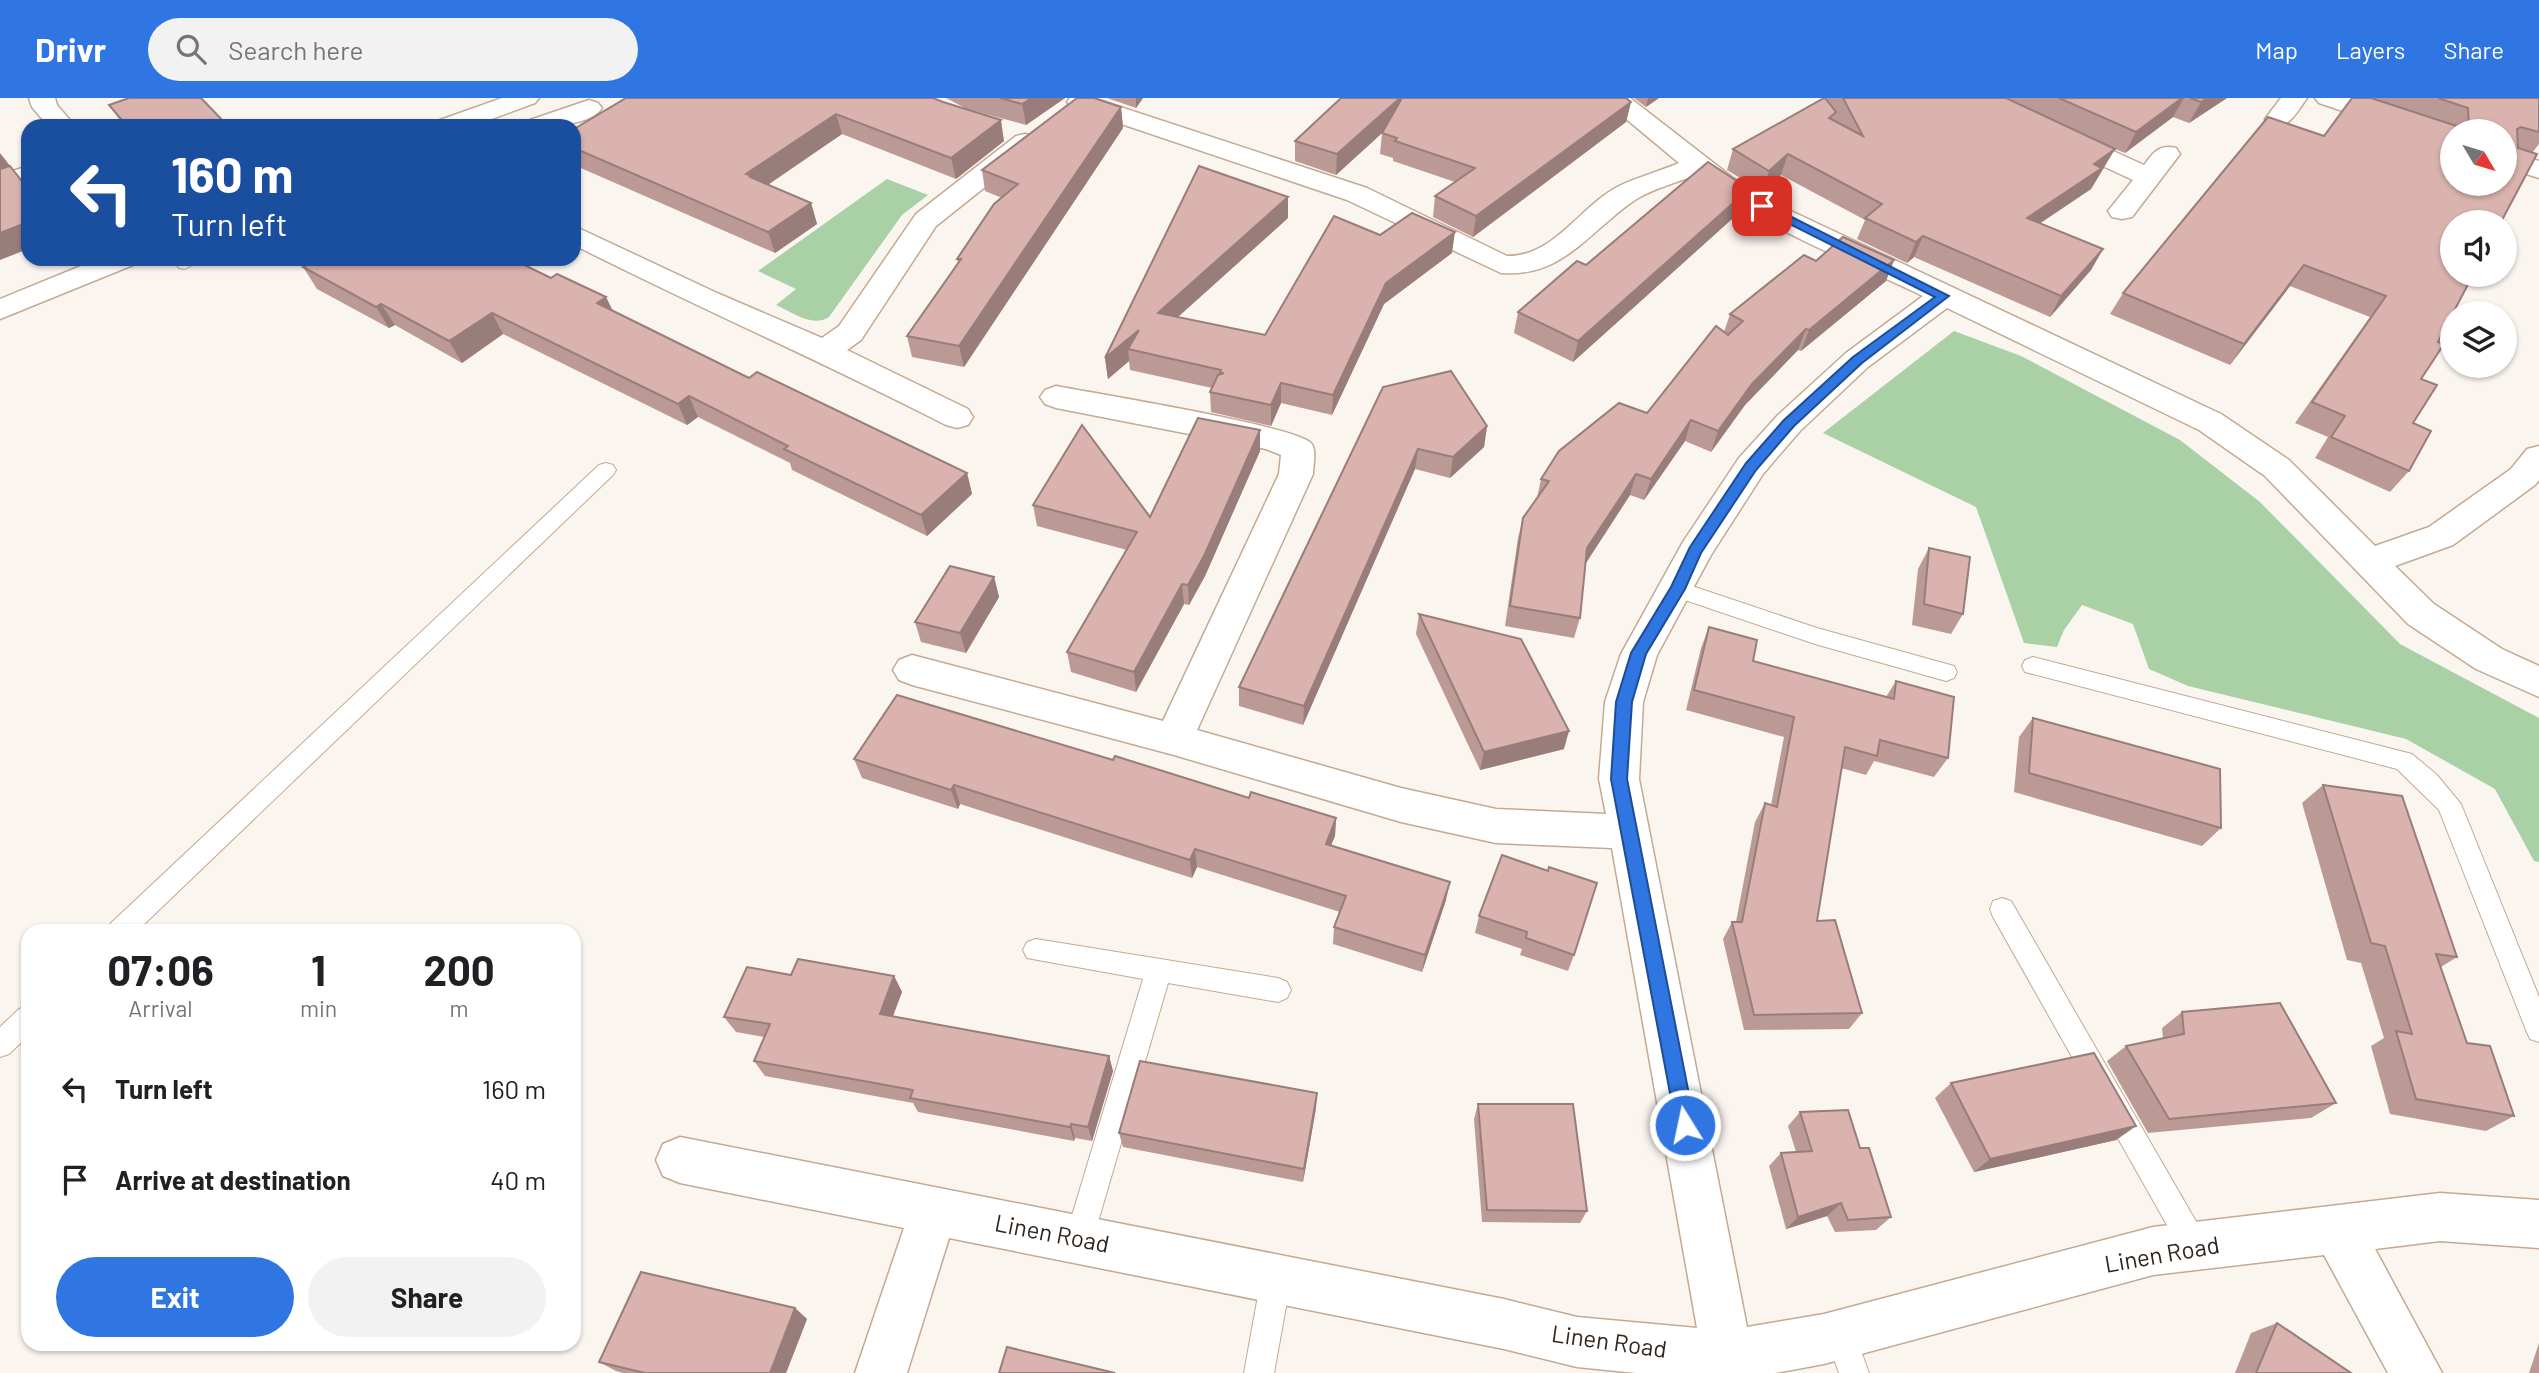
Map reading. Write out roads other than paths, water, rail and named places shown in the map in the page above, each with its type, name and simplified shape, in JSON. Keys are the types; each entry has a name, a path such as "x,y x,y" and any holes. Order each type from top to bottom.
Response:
{"street":[{"path":"41,98 56,119"},
{"path":"468,119 526,98"},
{"path":"1614,98 1723,184 1781,217 2210,422 2277,468 2421,614 2489,659 2539,682"},
{"path":"1975,98 2147,176"},
{"path":"2278,119 2294,98"},
{"path":"2328,98 2440,136"},
{"path":"557,119 589,107"},
{"path":"825,352 850,333 926,220 1052,118 1357,194 1501,264 1520,266 1538,262 1551,254 1628,193 1700,164"},
{"path":"2122,211 2167,154"},
{"path":"2517,162 2539,170"},
{"path":"0,184 21,176"},
{"path":"581,238 706,300 825,352 957,417"},
{"path":"0,310 106,266"},
{"path":"1727,1356 1662,997 1619,779 1624,702 1639,653 1677,589 1695,551 1751,466 1789,423 1857,360 1943,296"},
{"path":"1056,397 1272,439 1297,450 1296,474 1174,739"},
{"path":"2368,562 2441,536 2524,477 2539,457"},
{"path":"912,670 1174,739 1401,805 1496,826 1629,832"},
{"name":"Linen Road","path":"680,1160 1276,1279 1577,1357 1847,1354 2154,1251 2440,1217 2539,1224"},
{"path":"881,1373 934,1210"},
{"path":"2337,1230 2416,1373"}],"lane":[{"path":"127,924 606,470"},
{"path":"1677,589 1815,636 1946,672"},
{"path":"2033,666 2404,761 2449,804 2539,1030"},
{"path":"2002,909 2195,1247"},
{"path":"1036,950 1278,990"},
{"path":"1079,1239 1159,970"},
{"path":"0,1045 21,1025"},
{"path":"1259,1373 1276,1279"}]}
